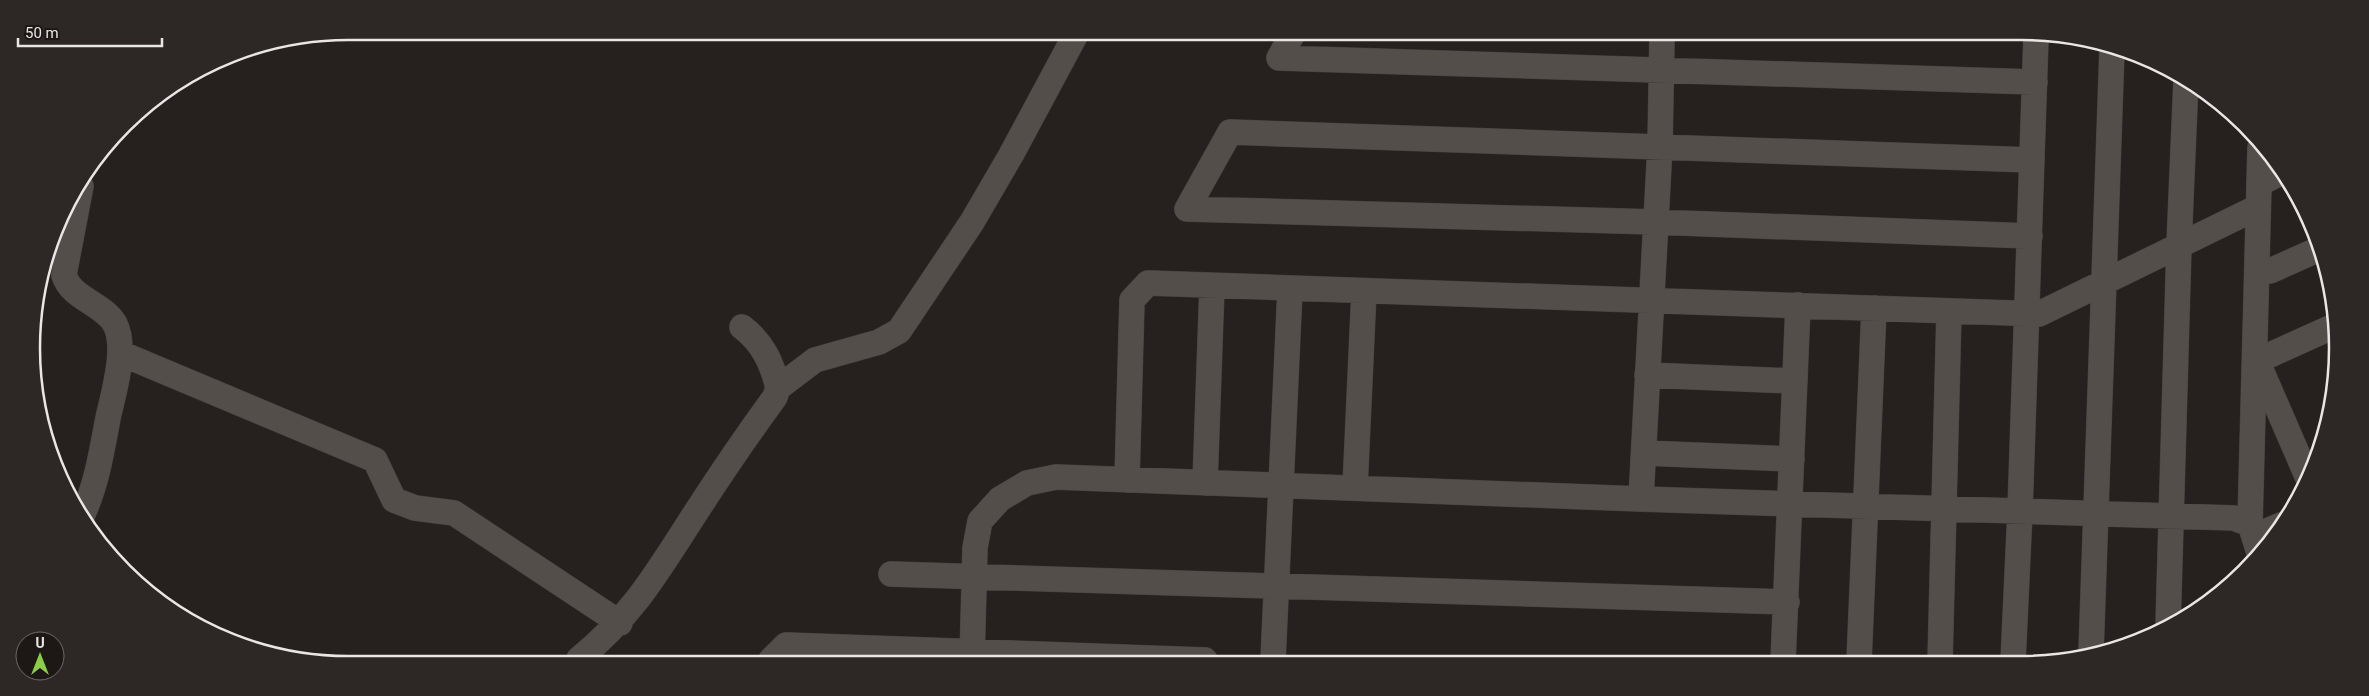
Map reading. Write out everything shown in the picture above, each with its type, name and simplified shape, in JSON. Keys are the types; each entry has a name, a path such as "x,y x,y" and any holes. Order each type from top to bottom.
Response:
{"street":[{"path":"778,388 815,360 879,342 900,331 977,214 1012,155 1073,40"},
{"path":"1289,40 1280,58 2035,82"},
{"path":"1641,499 1650,300 1660,146 1662,40"},
{"path":"2012,656 2020,511 2036,41"},
{"path":"2091,648 2102,283 2112,53"},
{"path":"2168,618 2179,245 2186,88"},
{"path":"2030,236 1655,222 1188,209 1230,132 2032,160"},
{"path":"2255,538 2255,356 2260,154"},
{"path":"1127,480 1132,300 1148,283 2039,314 2179,245 2258,195 2277,177"},
{"path":"80,197 76,223 64,268 56,278 110,317 118,335 120,353 99,463 91,496 85,509"},
{"path":"2257,271 2270,271 2314,251"},
{"path":"1205,483 1212,286"},
{"path":"1272,656 1290,289"},
{"path":"1355,488 1364,291"},
{"path":"1783,656 1798,305"},
{"path":"1859,656 1874,308"},
{"path":"1940,656 1949,311"},
{"path":"582,656 620,622 654,580 688,524 775,397 778,388 773,368 762,346 742,327"},
{"path":"2255,356 2270,355 2328,334"},
{"path":"120,353 375,460 394,500 415,508 454,513 620,622"},
{"path":"2255,356 2304,470"},
{"path":"1647,375 1795,381"},
{"path":"1644,453 1792,459"},
{"path":"775,656 786,645 972,656 975,548 980,521 1000,499 1027,483 1056,477 1641,499 2234,518 2255,538"},
{"path":"2255,538 2267,532"},
{"path":"891,574 974,575 1276,587 1787,602"}]}
